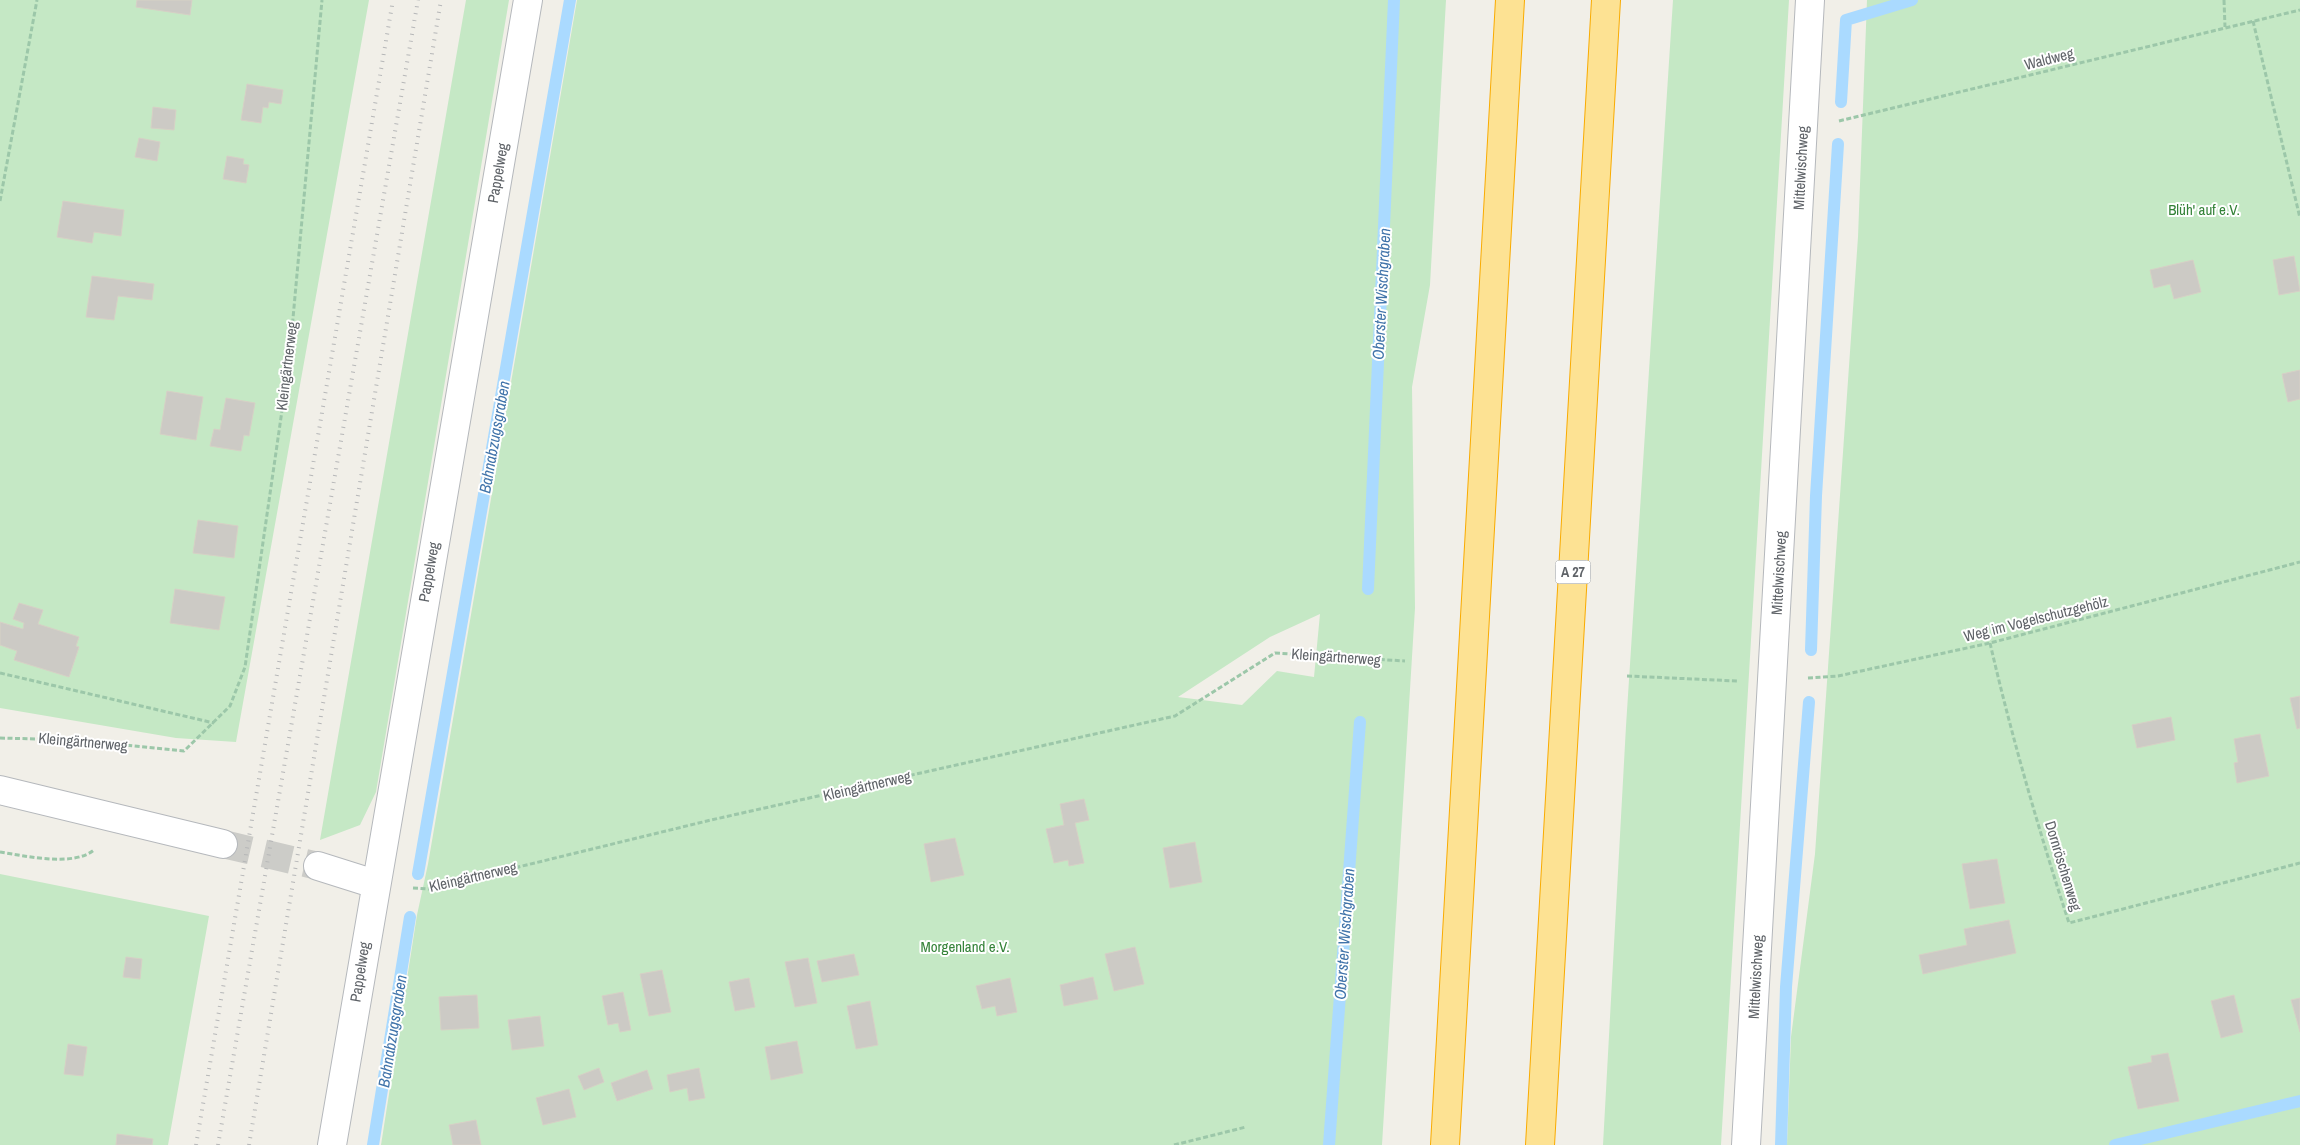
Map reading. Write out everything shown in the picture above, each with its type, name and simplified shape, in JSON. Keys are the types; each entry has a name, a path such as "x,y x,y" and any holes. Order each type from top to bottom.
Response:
{"highway":[{"path":"1445,1145 1510,0"},
{"name":"A 27","path":"1540,1145 1606,0"}],"street":[{"name":"Pappelweg","path":"332,1145 375,884 528,0"},
{"name":"Mittelwischweg","path":"1746,1145 1774,680 1810,0"},
{"path":"0,790 223,844"},
{"path":"318,866 375,884"}],"path":[{"path":"0,202 36,0"},
{"name":"Kleingärtnerweg","path":"0,738 74,740 184,751 215,723 230,706 245,667 289,362 322,0"},
{"path":"2224,0 2225,27"},
{"name":"Waldweg","path":"1803,130 2300,10"},
{"path":"2253,21 2300,218"},
{"name":"Weg im Vogelschutzgehölz","path":"1774,680 1838,676 1990,643 2300,562"},
{"name":"Dornröschenweg","path":"1990,643 2006,711 2046,853 2069,924 2300,864"},
{"name":"Kleingärtnerweg","path":"375,884 428,889 711,820 1175,716 1275,652 1405,662"},
{"path":"0,673 215,723"},
{"path":"1628,676 1753,682 1774,680"},
{"path":"0,852 53,859 86,857 131,823"},
{"path":"1174,1145 1246,1127"}],"green space":[{"path":"0,0 369,0 236,742 176,738 0,708"},
{"path":"466,0 509,0 376,792 360,825 320,840"},
{"name":"Morgenland e.V.","path":"577,0 1446,0 1430,285 1412,387 1415,608 1382,1145 381,1145 417,915 428,864","holes":["1320,614 1314,677 1277,671 1242,705 1178,697 1270,637"]},
{"path":"1673,0 1789,0 1721,1145 1603,1145 1626,726"},
{"name":"Blüh' auf e.V.","path":"1867,0 2300,0 2300,1145 1787,1145 1791,1037 1815,854 1858,237"},
{"path":"0,874 209,916 168,1145 0,1145"}],"building":[{"path":"137,0 192,0 190,15 136,7"},
{"path":"247,84 283,90 281,104 269,102 268,108 263,107 261,123 241,120"},
{"path":"153,107 176,110 174,130 151,128"},
{"path":"139,138 160,142 157,161 135,157"},
{"path":"227,156 244,159 243,164 249,165 246,183 223,179"},
{"path":"63,201 124,210 121,236 94,232 92,243 57,237"},
{"path":"2294,256 2300,291 2279,295 2273,260"},
{"path":"2193,260 2201,292 2174,299 2170,284 2154,288 2150,270"},
{"path":"92,276 154,284 152,300 118,296 114,320 86,317"},
{"path":"2300,370 2300,399 2288,402 2282,374"},
{"path":"167,391 203,397 196,440 160,434"},
{"path":"226,398 255,403 249,436 244,435 241,451 210,446 214,429 220,430"},
{"path":"198,520 238,526 234,558 193,553"},
{"path":"175,589 225,597 219,630 170,623"},
{"path":"19,603 43,610 38,624 79,637 76,646 79,647 69,677 14,660 17,651 0,645 0,622 23,629 24,623 13,619"},
{"path":"2300,696 2300,728 2297,729 2290,698"},
{"path":"2171,717 2175,740 2137,748 2132,725"},
{"path":"2260,734 2269,776 2237,783 2234,763 2238,762 2234,739"},
{"path":"1084,799 1089,820 1075,823 1084,863 1069,866 1068,860 1054,863 1046,829 1064,825 1060,804"},
{"path":"955,838 964,875 931,882 924,844"},
{"path":"1195,842 1202,882 1170,888 1163,848"},
{"path":"1997,859 2005,903 1970,909 1962,864"},
{"path":"2009,920 2016,953 1923,974 1919,955 1967,945 1964,929"},
{"path":"1135,947 1144,984 1114,991 1105,954"},
{"path":"854,954 859,975 822,982 817,961"},
{"path":"126,957 142,959 140,979 123,977"},
{"path":"808,958 817,1003 795,1007 785,962"},
{"path":"662,970 671,1012 649,1016 640,974"},
{"path":"1093,977 1098,999 1064,1006 1060,985"},
{"path":"749,978 755,1007 735,1011 729,982"},
{"path":"1010,978 1017,1012 997,1016 995,1006 982,1009 976,986"},
{"path":"623,992 631,1030 620,1032 618,1023 608,1025 602,996"},
{"path":"477,995 479,1028 441,1030 439,997"},
{"path":"2234,995 2243,1032 2221,1038 2211,1001"},
{"path":"2300,998 2300,1032 2291,1000"},
{"path":"870,1001 878,1045 856,1049 847,1006"},
{"path":"540,1016 544,1046 512,1050 508,1020"},
{"path":"797,1041 803,1073 771,1080 765,1047"},
{"path":"68,1044 87,1047 83,1076 64,1074"},
{"path":"2168,1053 2179,1101 2138,1109 2128,1067 2152,1062 2151,1056"},
{"path":"599,1068 604,1082 584,1090 578,1076"},
{"path":"699,1068 705,1098 689,1101 687,1088 670,1092 667,1075"},
{"path":"647,1070 653,1089 617,1101 611,1083"},
{"path":"569,1089 576,1117 543,1125 536,1098"},
{"path":"476,1120 481,1145 453,1145 449,1125"},
{"path":"117,1134 153,1139 152,1145 116,1145"}],"waterway":[{"name":"Bahnabzugsgraben","path":"418,874 570,0"},
{"name":"Oberster Wischgraben","path":"1368,589 1394,0"},
{"path":"1841,102 1846,20 1912,0"},
{"path":"1811,650 1816,496 1838,144"},
{"path":"1781,1145 1786,987 1809,702"},
{"name":"Oberster Wischgraben","path":"1329,1145 1360,722"},
{"name":"Bahnabzugsgraben","path":"373,1145 410,917"},
{"path":"2115,1145 2300,1101"}],"tunnel":[{"path":"223,844 318,866"}],"railway":[{"path":"196,1145 393,0"},
{"path":"218,1145 418,0"},
{"path":"249,1145 441,0"}]}
